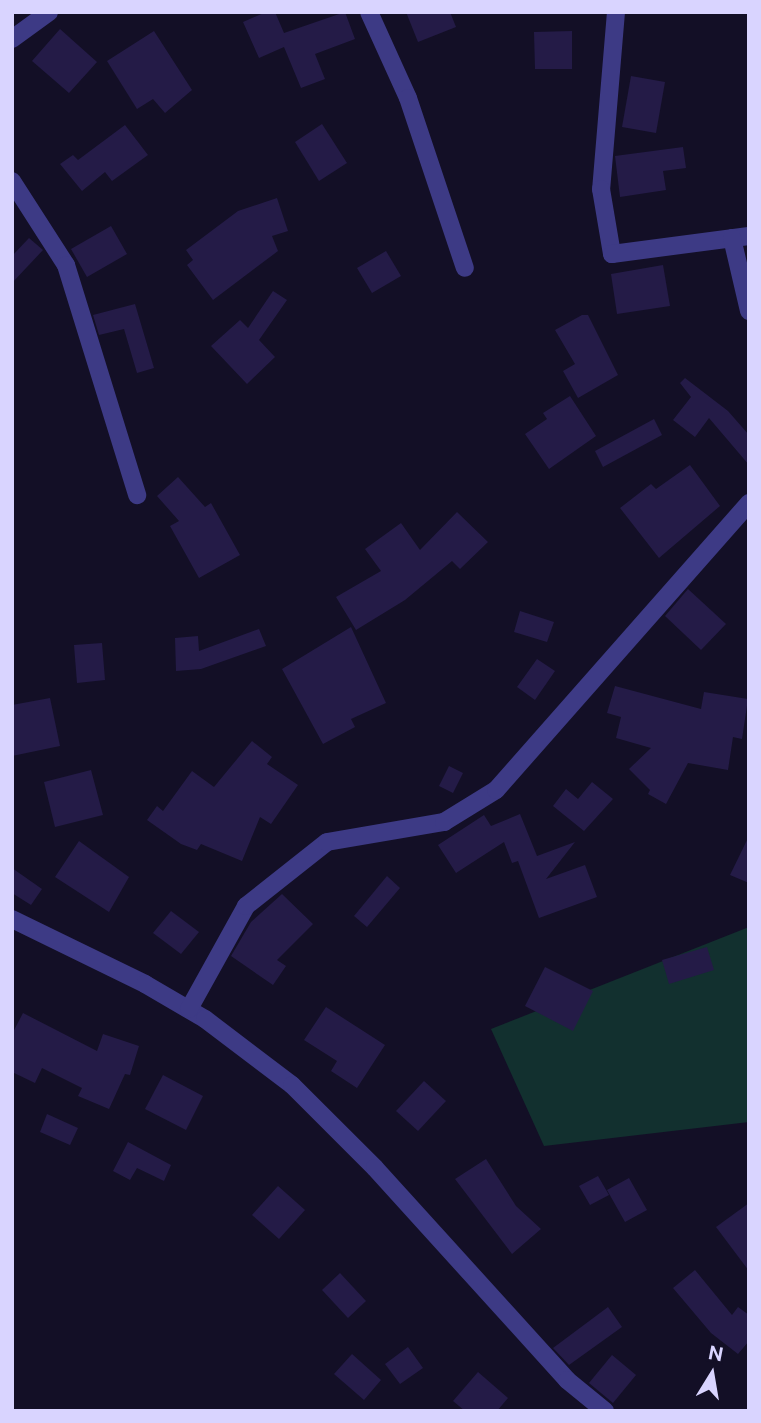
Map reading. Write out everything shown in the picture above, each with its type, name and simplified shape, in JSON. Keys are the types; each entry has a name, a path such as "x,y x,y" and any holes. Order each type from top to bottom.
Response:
{"street":[{"path":"12,40 48,12"},
{"path":"369,12 408,98 465,268"},
{"path":"616,12 601,189 612,254 740,237 749,311"},
{"path":"12,181 66,265 138,495"},
{"path":"188,1009 246,906 327,842 444,822 496,790 749,503"},
{"path":"12,919 188,1009 292,1085 375,1168 567,1380 605,1411"}],"green space":[{"path":"749,927 749,1122 544,1146 491,1029"}],"building":[{"path":"266,12 275,12 284,33 345,12 355,39 315,54 325,79 301,88 284,47 259,58 243,22"},
{"path":"406,12 450,12 456,27 418,42"},
{"path":"60,29 97,62 69,93 32,61"},
{"path":"154,31 192,90 165,113 153,99 137,109 107,61"},
{"path":"572,31 572,69 535,69 534,32"},
{"path":"631,76 665,82 656,133 622,127"},
{"path":"322,124 347,163 319,181 295,142"},
{"path":"125,125 148,155 112,181 105,172 82,191 60,164 73,155 78,160"},
{"path":"683,147 686,168 663,171 666,190 620,197 615,156"},
{"path":"277,198 288,231 272,236 278,251 213,300 187,265 193,260 186,250 238,211"},
{"path":"111,226 127,254 87,277 71,249"},
{"path":"29,238 43,250 12,283 12,256"},
{"path":"386,251 401,276 372,293 357,268"},
{"path":"663,265 670,306 617,314 611,274"},
{"path":"273,291 287,300 259,340 275,357 247,384 211,346 240,320 248,328"},
{"path":"135,304 154,368 137,373 124,329 99,335 93,315"},
{"path":"582,315 588,315 618,375 578,398 563,371 575,364 555,330"},
{"path":"685,378 728,411 749,435 749,465 709,418 695,437 673,420 691,397 680,383"},
{"path":"570,396 596,436 549,469 525,434 547,419 543,413"},
{"path":"654,419 662,435 603,467 595,451"},
{"path":"690,465 720,506 659,558 620,508 651,484 656,489"},
{"path":"178,477 205,507 211,503 240,555 199,578 170,526 179,521 157,496"},
{"path":"457,512 488,542 460,569 452,561 405,600 356,630 336,597 381,571 365,549 401,523 420,550"},
{"path":"688,589 726,624 701,650 665,616"},
{"path":"520,611 554,622 547,642 514,632"},
{"path":"351,627 386,703 351,719 355,727 323,744 282,669"},
{"path":"259,629 266,646 201,669 176,671 175,638 198,636 199,651"},
{"path":"102,643 105,680 77,683 74,645"},
{"path":"537,659 555,671 535,700 517,687"},
{"path":"615,686 701,709 704,692 748,699 742,739 733,737 728,770 688,763 666,804 648,794 650,790 629,769 651,748 616,738 621,717 607,713"},
{"path":"50,698 60,746 12,756 12,705"},
{"path":"252,741 272,757 267,764 298,785 271,824 260,817 242,861 201,844 197,850 181,844 147,820 157,806 163,811 192,771 214,787"},
{"path":"449,766 463,773 453,793 439,786"},
{"path":"91,770 103,815 55,827 44,782"},
{"path":"592,782 613,799 584,831 553,806 566,789 578,799"},
{"path":"520,814 537,856 575,842 546,879 585,865 597,897 539,918 518,861 512,863 504,842 456,873 438,845 484,815 491,826"},
{"path":"749,836 749,883 730,875"},
{"path":"79,841 129,877 109,912 55,877"},
{"path":"12,868 42,889 31,905 12,893"},
{"path":"387,876 400,888 367,927 354,916"},
{"path":"282,894 313,924 277,960 286,966 273,985 231,956 251,922"},
{"path":"171,911 199,932 181,954 153,933"},
{"path":"707,947 714,970 669,984 662,960"},
{"path":"545,967 593,991 573,1031 525,1006"},
{"path":"326,1007 385,1045 357,1088 331,1071 337,1061 304,1040"},
{"path":"23,1013 97,1051 103,1034 139,1046 130,1075 125,1074 109,1109 78,1096 82,1088 42,1068 35,1083 12,1072 12,1034"},
{"path":"163,1075 203,1096 186,1130 145,1109"},
{"path":"424,1081 446,1101 418,1131 396,1111"},
{"path":"47,1114 78,1128 70,1145 40,1132"},
{"path":"128,1142 171,1165 164,1181 137,1168 130,1180 113,1171"},
{"path":"486,1159 516,1206 541,1229 512,1254 455,1179"},
{"path":"598,1176 609,1195 590,1205 579,1186"},
{"path":"629,1178 647,1210 625,1222 607,1190"},
{"path":"278,1186 305,1210 279,1239 252,1215"},
{"path":"749,1203 749,1271 716,1227"},
{"path":"695,1270 732,1315 738,1307 749,1315 749,1341 738,1354 711,1333 673,1288"},
{"path":"340,1273 366,1301 348,1318 322,1290"},
{"path":"608,1307 622,1327 569,1365 553,1348"},
{"path":"408,1347 423,1368 400,1384 385,1364"},
{"path":"352,1354 381,1380 364,1400 334,1374"},
{"path":"612,1355 636,1375 613,1403 589,1383"},
{"path":"478,1372 508,1398 497,1411 465,1411 453,1401"}]}
